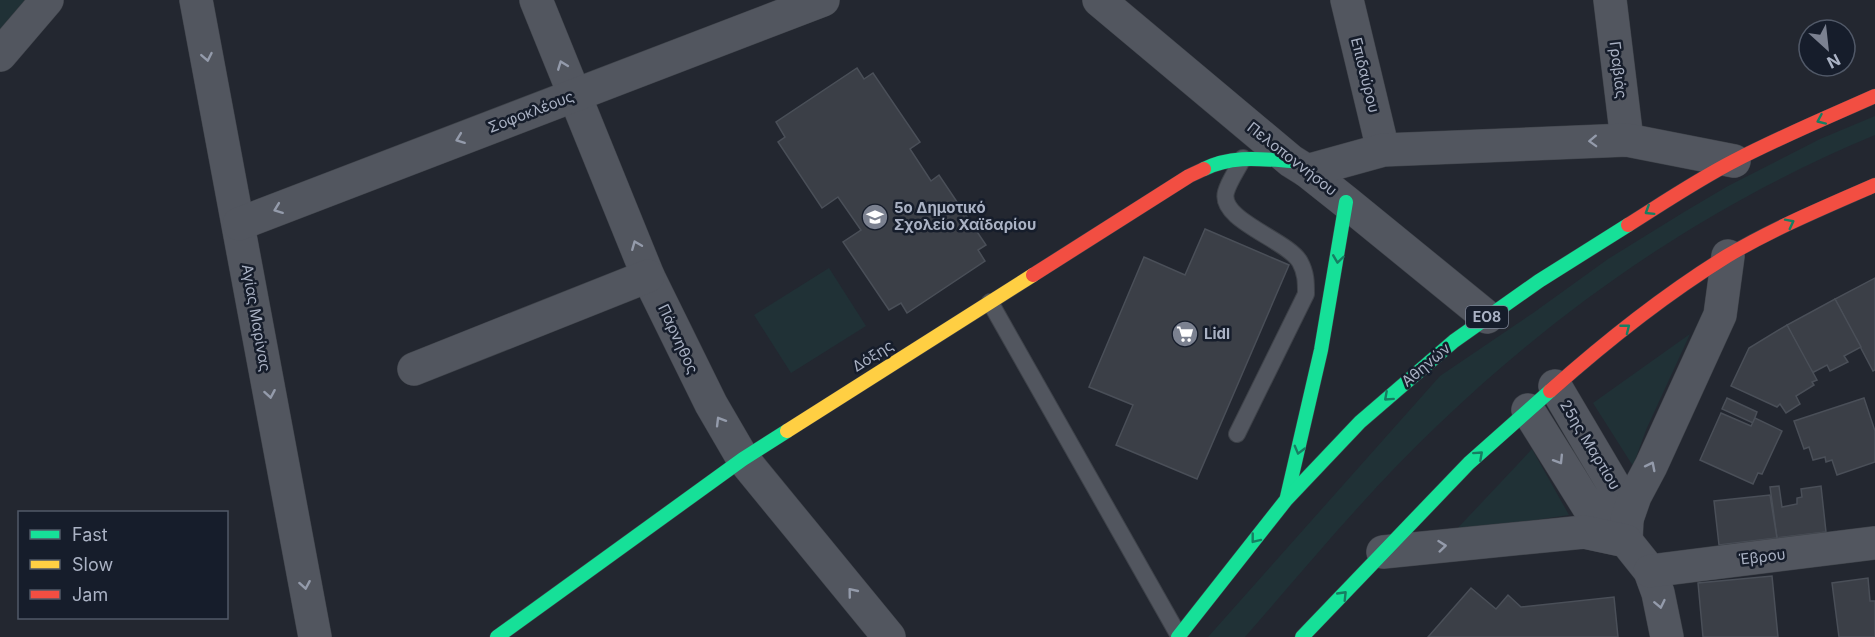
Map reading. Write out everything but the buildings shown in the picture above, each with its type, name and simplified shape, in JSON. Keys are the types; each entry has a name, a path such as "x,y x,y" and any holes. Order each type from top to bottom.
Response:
{"main road":[{"name":"Αθηνών","path":"1179,636 1286,500 1360,422 1436,356 1487,317 1673,196 1734,161 1875,96"},
{"name":"Δόξης","path":"497,637 743,459 1189,176 1214,164 1243,158 1299,166"},
{"path":"1302,637 1469,464 1555,386 1642,315 1728,256 1799,219 1875,185"},
{"path":"1286,500 1310,406 1334,285 1346,201"}],"street":[{"path":"0,55 47,0"},
{"name":"Αγίας Μαρίνας","path":"196,0 315,637"},
{"name":"Πάρνηθος","path":"536,0 648,276 695,375 743,459 889,637"},
{"name":"Σοφοκλέους","path":"238,224 823,0"},
{"name":"Πελοποννήσου","path":"1099,0 1299,166 1346,201 1487,317"},
{"name":"Επιδαύρου","path":"1347,0 1383,150"},
{"name":"Γραβιάς","path":"1610,0 1627,140"},
{"path":"1299,166 1383,150 1627,140 1734,161"},
{"path":"1383,552 1584,532 1627,530 1635,496 1720,315 1728,256"},
{"path":"414,369 648,276"},
{"name":"25ης Μαρτίου","path":"1555,386 1623,501 1627,530 1650,571 1658,593 1666,637"},
{"name":"25ης Μαρτίου","path":"1528,410 1594,516 1627,530"},
{"name":"Έβρου","path":"1650,571 1873,543"}],"lane":[{"path":"1237,434 1306,294 1306,276 1299,260 1237,217 1228,206 1225,193 1243,158"},
{"path":"990,302 1179,636"}],"shaded area":[{"path":"0,0 29,0 0,33"},
{"path":"1875,116 1875,135 1814,162 1699,224 1591,296 1539,336 1489,378 1414,448 1340,528 1245,637 1208,637 1440,376 1608,259 1684,212 1728,186 1820,139"},
{"path":"829,268 866,326 791,373 754,315"},
{"path":"1690,334 1646,430 1633,466 1593,403"},
{"path":"1532,449 1569,515 1454,532"}],"traffic: fast":[{"path":"1204,169 1236,160 1291,161"},
{"path":"1287,497 1321,350 1346,202"},
{"path":"1178,637 1286,500 1360,422 1454,341 1539,281 1628,225"},
{"path":"1302,637 1469,463 1550,391"},
{"path":"497,637 743,459 787,431"}],"traffic: slow":[{"path":"787,431 1033,275"}],"traffic: jam":[{"path":"1628,225 1734,161 1786,135 1875,96"},
{"path":"1033,275 1189,176 1204,169"},
{"path":"1550,391 1636,320 1727,256 1781,227 1875,185"}],"place":[{"name":"5ο Δημοτικό Σχολείο Χαϊδαρίου","path":"875,217"},
{"name":"Lidl","path":"1185,334"}]}
